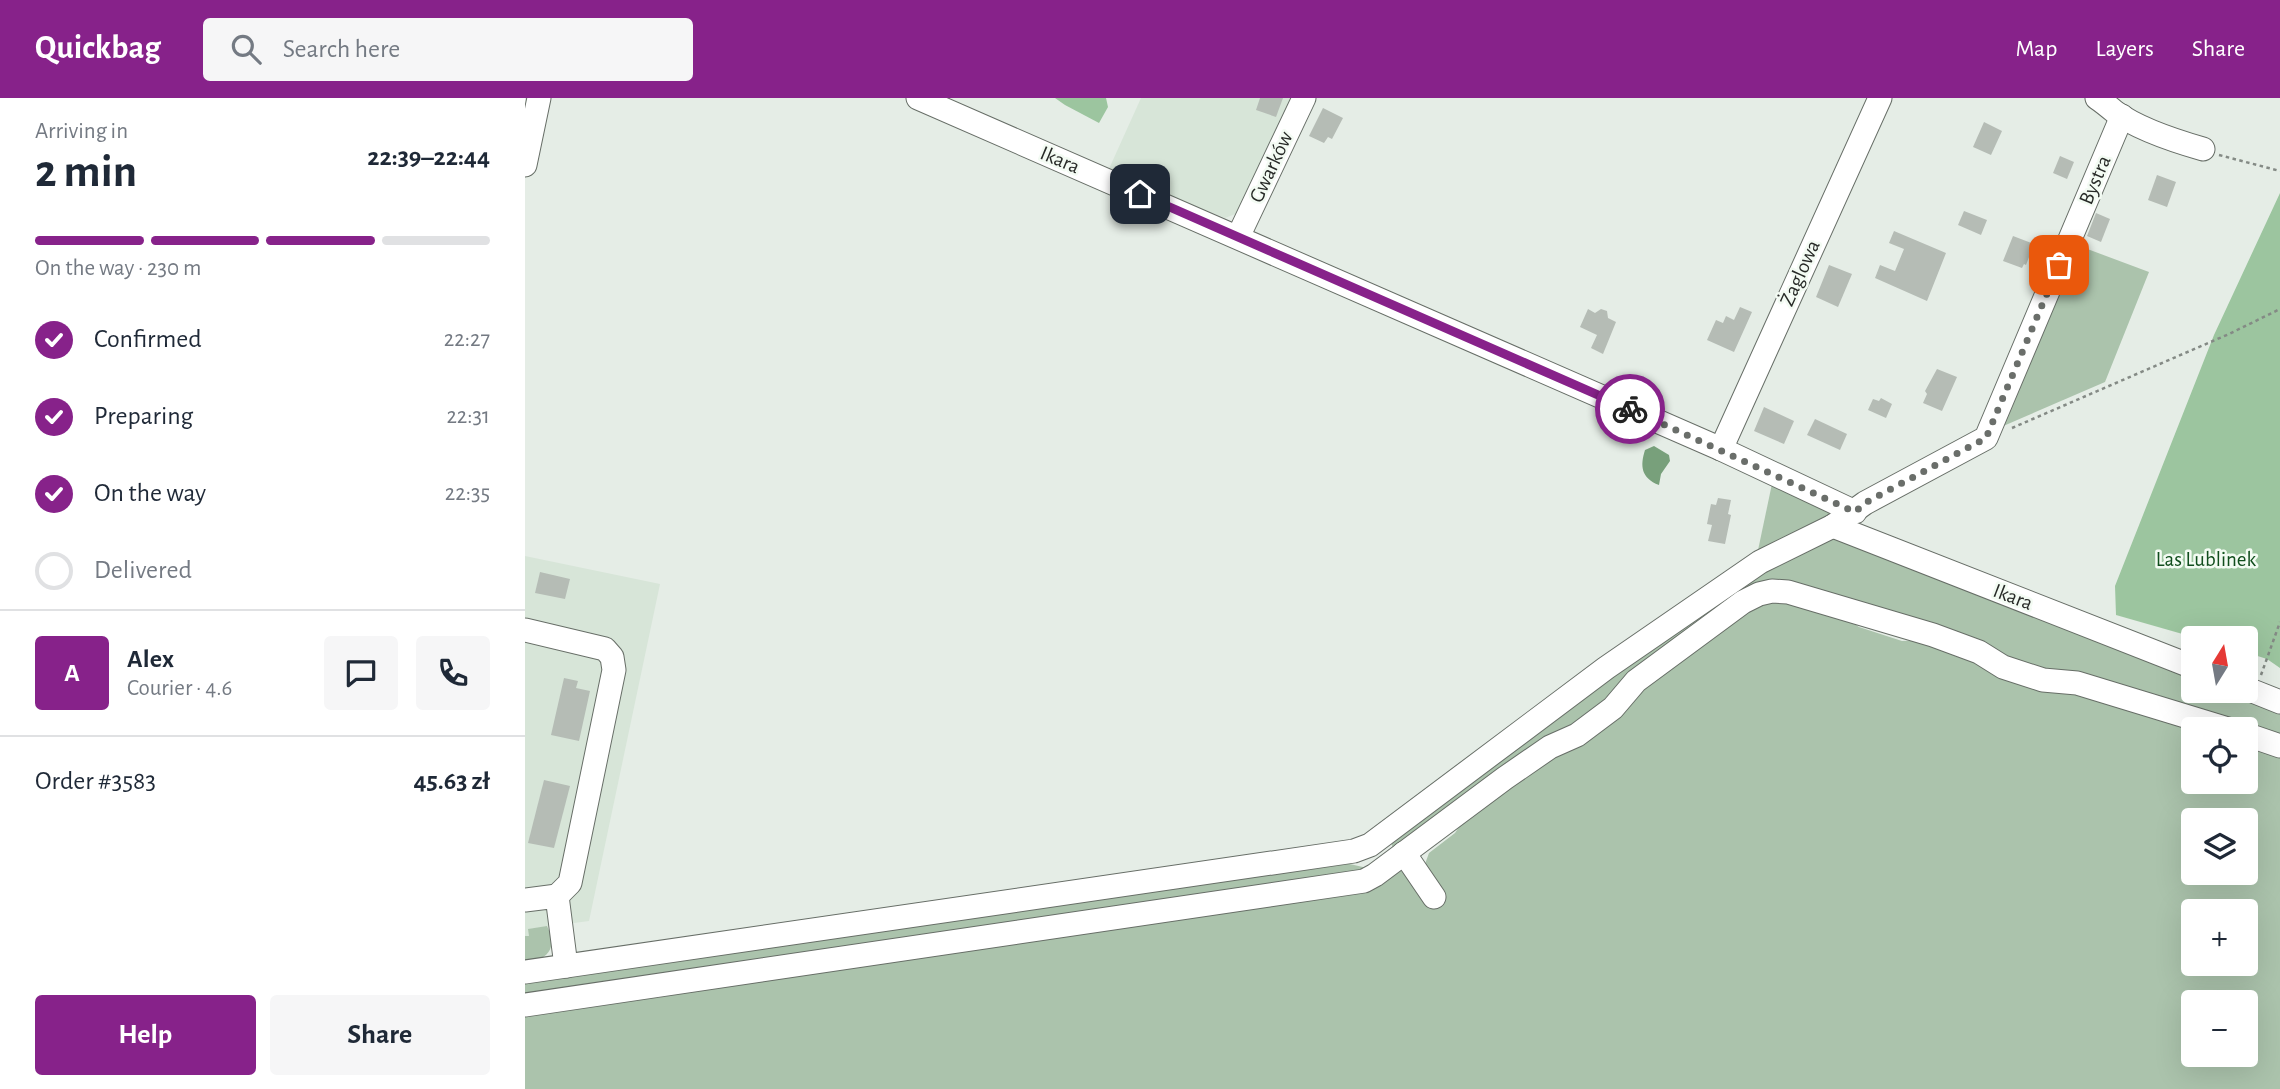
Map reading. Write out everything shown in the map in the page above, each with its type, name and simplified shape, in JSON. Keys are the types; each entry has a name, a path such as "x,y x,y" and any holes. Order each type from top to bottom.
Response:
{"street":[{"path":"525,165 539,98"},
{"name":"Ikara","path":"918,98 1721,449 1855,512"},
{"name":"Gwarków","path":"1238,237 1304,98"},
{"name":"Żaglowa","path":"1721,449 1880,98"},
{"path":"2097,98 2122,116 2175,141 2203,149"},
{"name":"Bystra","path":"1986,438 2122,116"},
{"path":"525,972 1354,851 1370,845 1606,668 1760,562 1833,526 1865,503 1986,438"},
{"name":"Ikara","path":"1833,526 2181,662"},
{"path":"525,1005 1353,884 1370,878 1550,747 1577,735 1613,708 1636,681 1742,602 1759,594 1788,592 1837,606 1933,635 1979,652 2003,667 2043,680 2077,683 2188,717"},
{"path":"525,631 605,649 612,657 614,670 570,883 557,895 525,900"},
{"path":"2258,693 2280,702"},
{"path":"2258,738 2280,746"},
{"path":"1370,845 1395,859 1434,897"},
{"path":"557,895 566,966"}],"path":[{"path":"2203,149 2280,171"},
{"path":"1986,438 2170,360 2280,309"},
{"path":"2258,672 2280,622"}],"shaded area":[{"path":"1141,98 1291,98 1238,213 1225,218 1108,171"},
{"path":"2074,244 2149,272 2105,382 1994,430"},
{"path":"1654,446 1669,455 1670,461 1661,474 1659,485 1645,475 1642,466 1645,450"},
{"path":"1773,479 1840,511 1757,555"},
{"path":"1834,538 2181,669 2181,704 2257,704 2258,700 2280,709 2280,738 2258,732 2258,717 2206,717 2055,674 1782,585 1393,848 1392,836 1760,569"},
{"path":"525,556 660,584 589,921 529,929 529,936 525,936"},
{"path":"1769,599 1836,610 1859,627 1902,641 1930,640 2181,726 2181,794 2258,794 2258,743 2280,750 2280,1089 525,1089 525,1010 658,991 656,998 684,993 684,986 1399,870 1403,872 1425,864 1429,853 1455,833 1470,810 1675,657"},
{"path":"1337,861 1367,868 1369,872 525,1001 525,980"},
{"path":"547,926 552,941 551,947 539,960 525,965 525,936 529,936 528,929"}],"green space":[{"path":"1055,98 1106,98 1108,107 1099,123"},
{"name":"Las Lublinek","path":"2280,193 2280,668 2258,656 2258,626 2181,626 2181,634 2116,615 2115,586 2214,335"}],"building":[{"path":"1260,98 1283,98 1276,117 1256,110"},
{"path":"1323,108 1343,118 1332,139 1328,137 1324,143 1309,136"},
{"path":"1984,122 2002,131 1991,155 1973,147"},
{"path":"2060,156 2074,162 2067,179 2053,173"},
{"path":"2157,175 2176,182 2167,207 2148,200"},
{"path":"1964,211 1987,220 1981,235 1958,225"},
{"path":"2096,213 2110,219 2101,242 2087,236"},
{"path":"1894,231 1946,253 1927,301 1875,278 1880,265 1895,271 1904,249 1889,243"},
{"path":"2013,236 2034,244 2026,265 2022,268 2003,261"},
{"path":"1829,265 1852,274 1838,307 1816,297"},
{"path":"1740,307 1752,312 1734,352 1707,340 1716,320 1723,323 1726,316 1734,320"},
{"path":"1588,309 1595,313 1601,309 1607,311 1608,318 1616,322 1603,354 1591,348 1597,335 1580,327"},
{"path":"1937,369 1957,377 1942,411 1923,403 1927,394 1925,391"},
{"path":"1881,398 1892,404 1886,418 1868,410 1873,399 1879,401"},
{"path":"1764,407 1794,421 1784,444 1754,431"},
{"path":"1815,419 1847,434 1840,450 1807,435"},
{"path":"1718,498 1731,500 1725,544 1708,541 1712,525 1707,524 1711,504 1716,505"},
{"path":"540,572 570,579 565,599 535,593"},
{"path":"564,678 578,681 576,688 590,691 579,741 551,735"},
{"path":"544,780 570,786 554,848 528,843"}],"way so far":[{"path":"1630,409 1855,512 1865,503 1986,438 2059,265"}],"route":[{"path":"1140,194 1630,409"}]}
